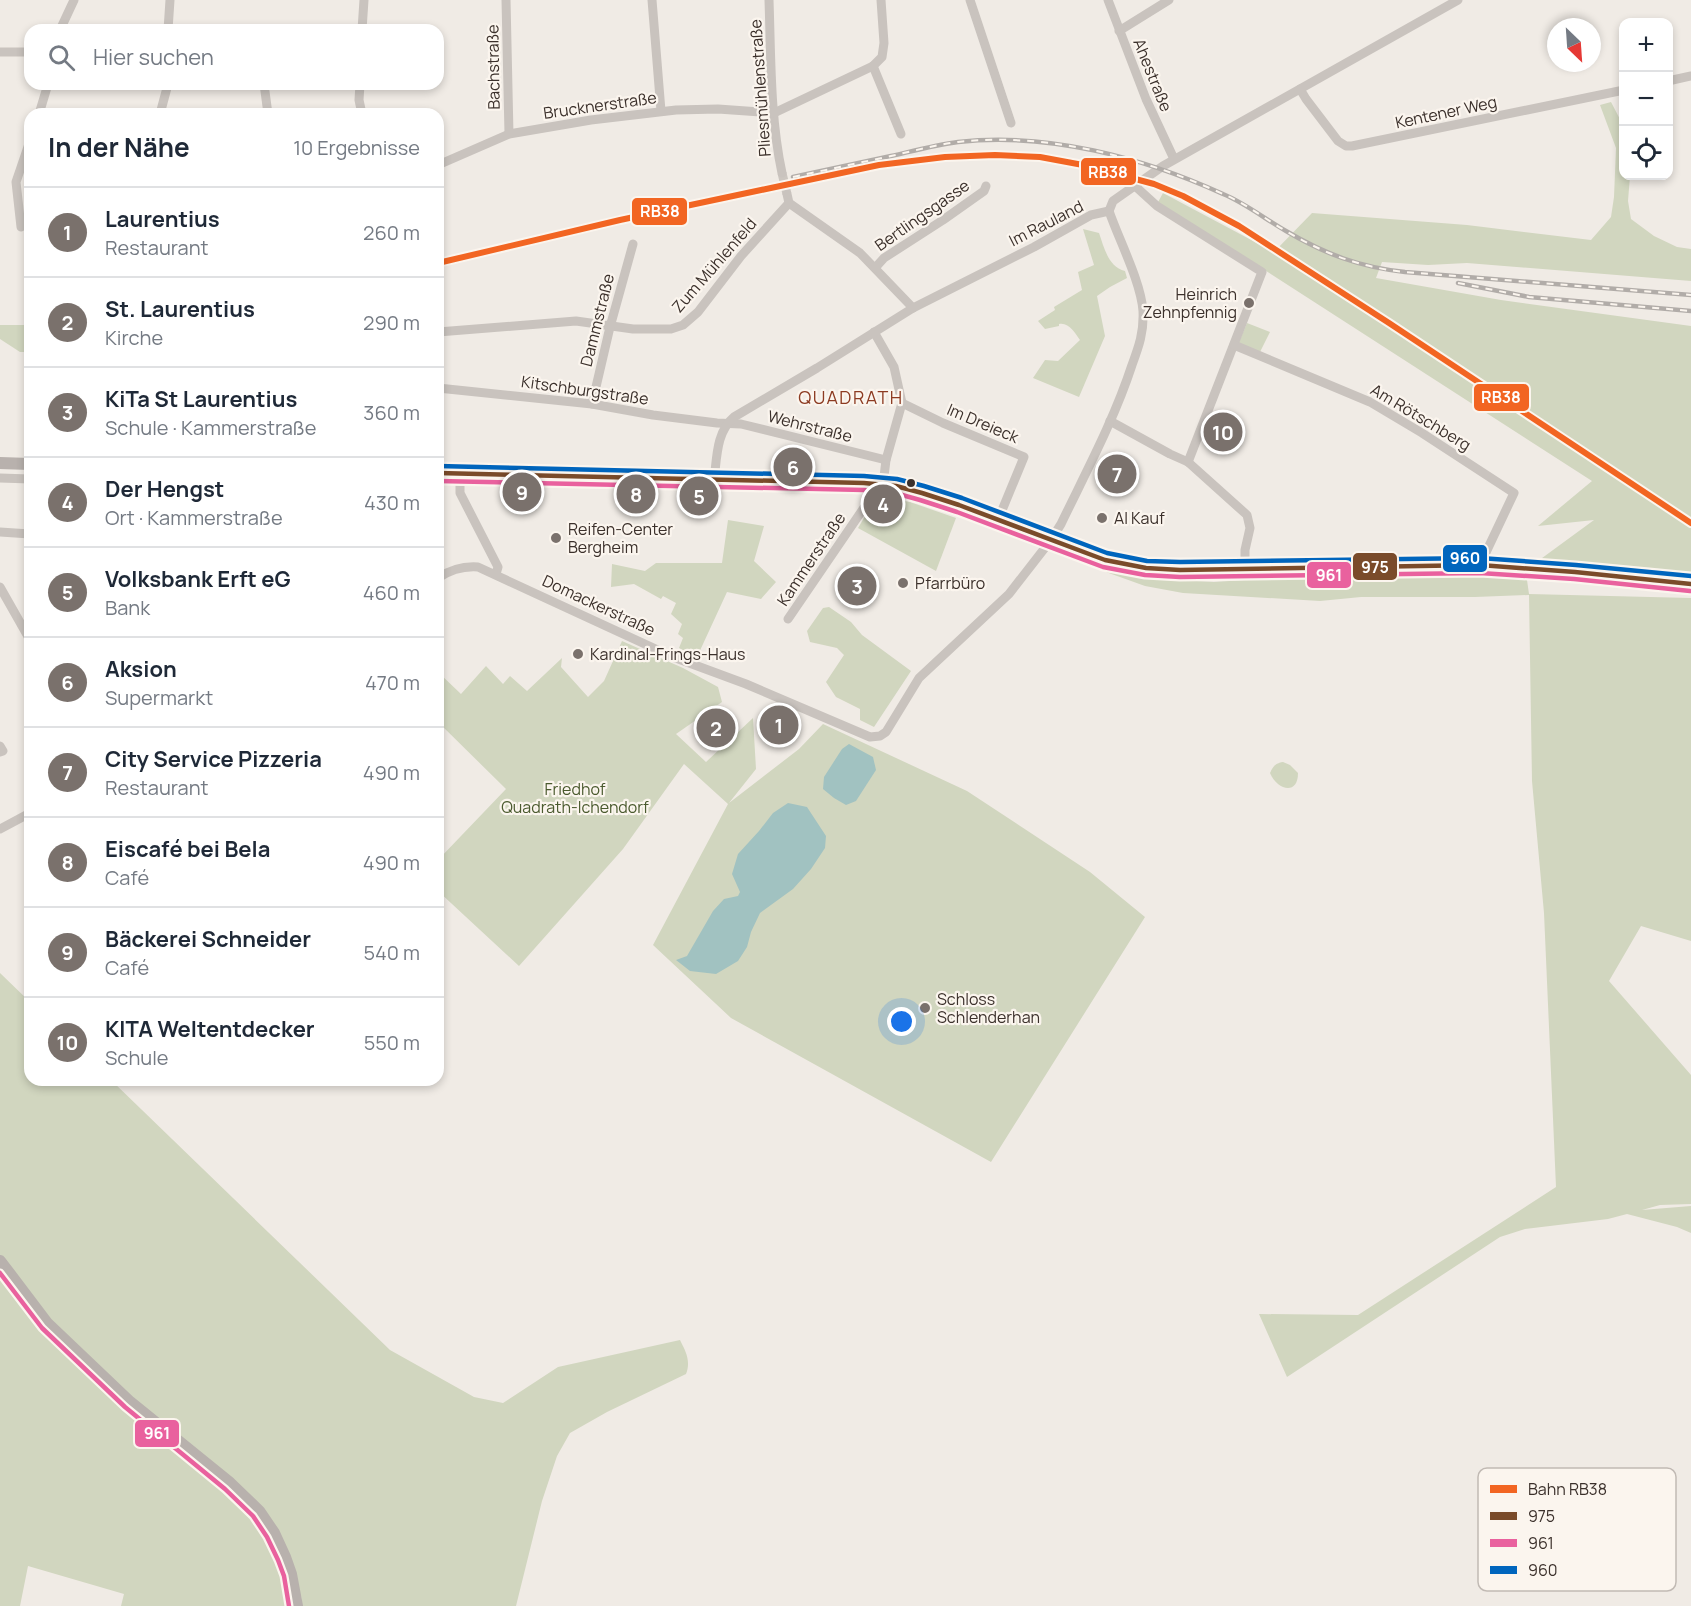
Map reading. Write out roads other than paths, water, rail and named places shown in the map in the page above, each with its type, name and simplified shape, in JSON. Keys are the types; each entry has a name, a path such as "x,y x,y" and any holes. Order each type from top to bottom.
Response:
{"main road":[{"path":"0,463 24,464"},
{"path":"444,473 879,484 922,493 1105,560 1146,568 1180,570 1480,565 1575,572 1691,585"},
{"path":"0,1261 47,1323 130,1402 230,1483 259,1511 274,1533 285,1557 297,1606"}],"street":[{"path":"63,24 74,0"},
{"path":"168,24 170,0"},
{"path":"362,24 364,0"},
{"name":"Bachstraße","path":"506,0 509,134"},
{"path":"652,0 661,111"},
{"name":"Pliesmühlenstraße","path":"769,0 774,113 782,173"},
{"path":"774,113 873,66 882,57 884,43 881,0"},
{"path":"970,0 1011,123"},
{"name":"Ahestraße","path":"1108,0 1146,99 1174,159"},
{"path":"1119,31 1169,0"},
{"name":"Im Rauland","path":"727,423 913,308 1034,247 1091,215 1108,211 1113,201 1174,159 1458,0"},
{"path":"0,52 24,52"},
{"path":"873,66 901,134"},
{"path":"1673,80 1691,76"},
{"name":"Kentener Weg","path":"1300,89 1338,141 1346,146 1619,91"},
{"path":"41,108 46,90"},
{"path":"162,108 166,90"},
{"path":"265,90 267,108"},
{"path":"360,90 361,108"},
{"name":"Brucknerstraße","path":"444,162 509,134 591,120 661,111 718,109 774,113"},
{"path":"21,227 16,182 24,159"},
{"name":"Bertlingsgasse","path":"875,268 884,258 984,191 986,186"},
{"path":"1135,186 1156,206 1262,272 1188,462"},
{"name":"Zum Mühlenfeld","path":"444,332 576,321 633,329 671,329 683,325 698,312 788,198 860,253 875,268"},
{"path":"1051,540 1061,524 1125,388 1143,332 1143,309 1138,286 1108,211"},
{"name":"Dammstraße","path":"592,404 633,244"},
{"path":"875,268 913,308"},
{"name":"Kammerstraße","path":"788,619 879,484 902,404 894,367 874,332"},
{"name":"Am Rötschberg","path":"1234,345 1370,402 1514,493 1480,565"},
{"name":"Kitschburgstraße","path":"444,389 592,404 653,415 727,423"},
{"name":"Im Dreieck","path":"902,404 1024,457 998,520"},
{"path":"1110,421 1188,462 1247,515 1250,528 1245,550 1245,568"},
{"path":"714,480 718,444 727,423"},
{"name":"Wehrstraße","path":"727,423 741,424 886,460"},
{"path":"460,474 460,493 498,567 496,574"},
{"path":"0,478 24,479"},
{"path":"0,532 24,534"},
{"name":"Domackerstraße","path":"444,575 453,570 478,567 674,657 746,684 870,737 880,736 886,732 919,678 1009,594 1051,540"},
{"path":"0,587 24,629"},
{"path":"0,829 24,816"}],"water":[{"path":"849,744 873,757 876,770 856,801 846,805 823,789 824,777 842,749"},
{"path":"788,803 807,807 826,836 825,848 811,869 793,889 760,913 747,947 738,961 716,974 690,971 676,960 687,956 713,911 724,899 738,896 740,892 732,874 738,854 773,813"}],"tunnel":[{"path":"782,173 787,194"}],"railway":[{"path":"793,177 958,142 992,140 1060,144 1127,159 1192,181 1239,202 1315,246 1372,267 1405,272 1691,295"},
{"path":"1458,283 1529,297 1691,311"}],"rail line":[{"name":"RB38","path":"444,262 620,220 879,165 945,157 995,155 1040,157 1083,165 1154,184 1183,196 1239,226 1691,523"}],"place":[{"name":"Heinrich Zehnpfennig","path":"1249,303"},
{"name":"KITA Weltentdecker","path":"1223,432"},
{"name":"Aksion","path":"793,467"},
{"name":"City Service Pizzeria","path":"1117,474"},
{"name":"Bäckerei Schneider","path":"522,492"},
{"name":"Eiscafé bei Bela","path":"636,494"},
{"name":"Volksbank Erft eG","path":"699,496"},
{"name":"Der Hengst","path":"883,504"},
{"name":"Al Kauf","path":"1102,518"},
{"name":"Reifen-Center Bergheim","path":"556,538"},
{"name":"Pfarrbüro","path":"903,583"},
{"name":"KiTa St Laurentius","path":"857,586"},
{"name":"Kardinal-Frings-Haus","path":"578,654"},
{"name":"Laurentius","path":"779,725"},
{"name":"St. Laurentius","path":"716,728"},
{"name":"Schloss Schlenderhan","path":"925,1008"}],"district":[{"name":"QUADRATH","path":"851,397"}],"park label":[{"name":"Friedhof Quadrath-Ichendorf","path":"575,798"}]}
